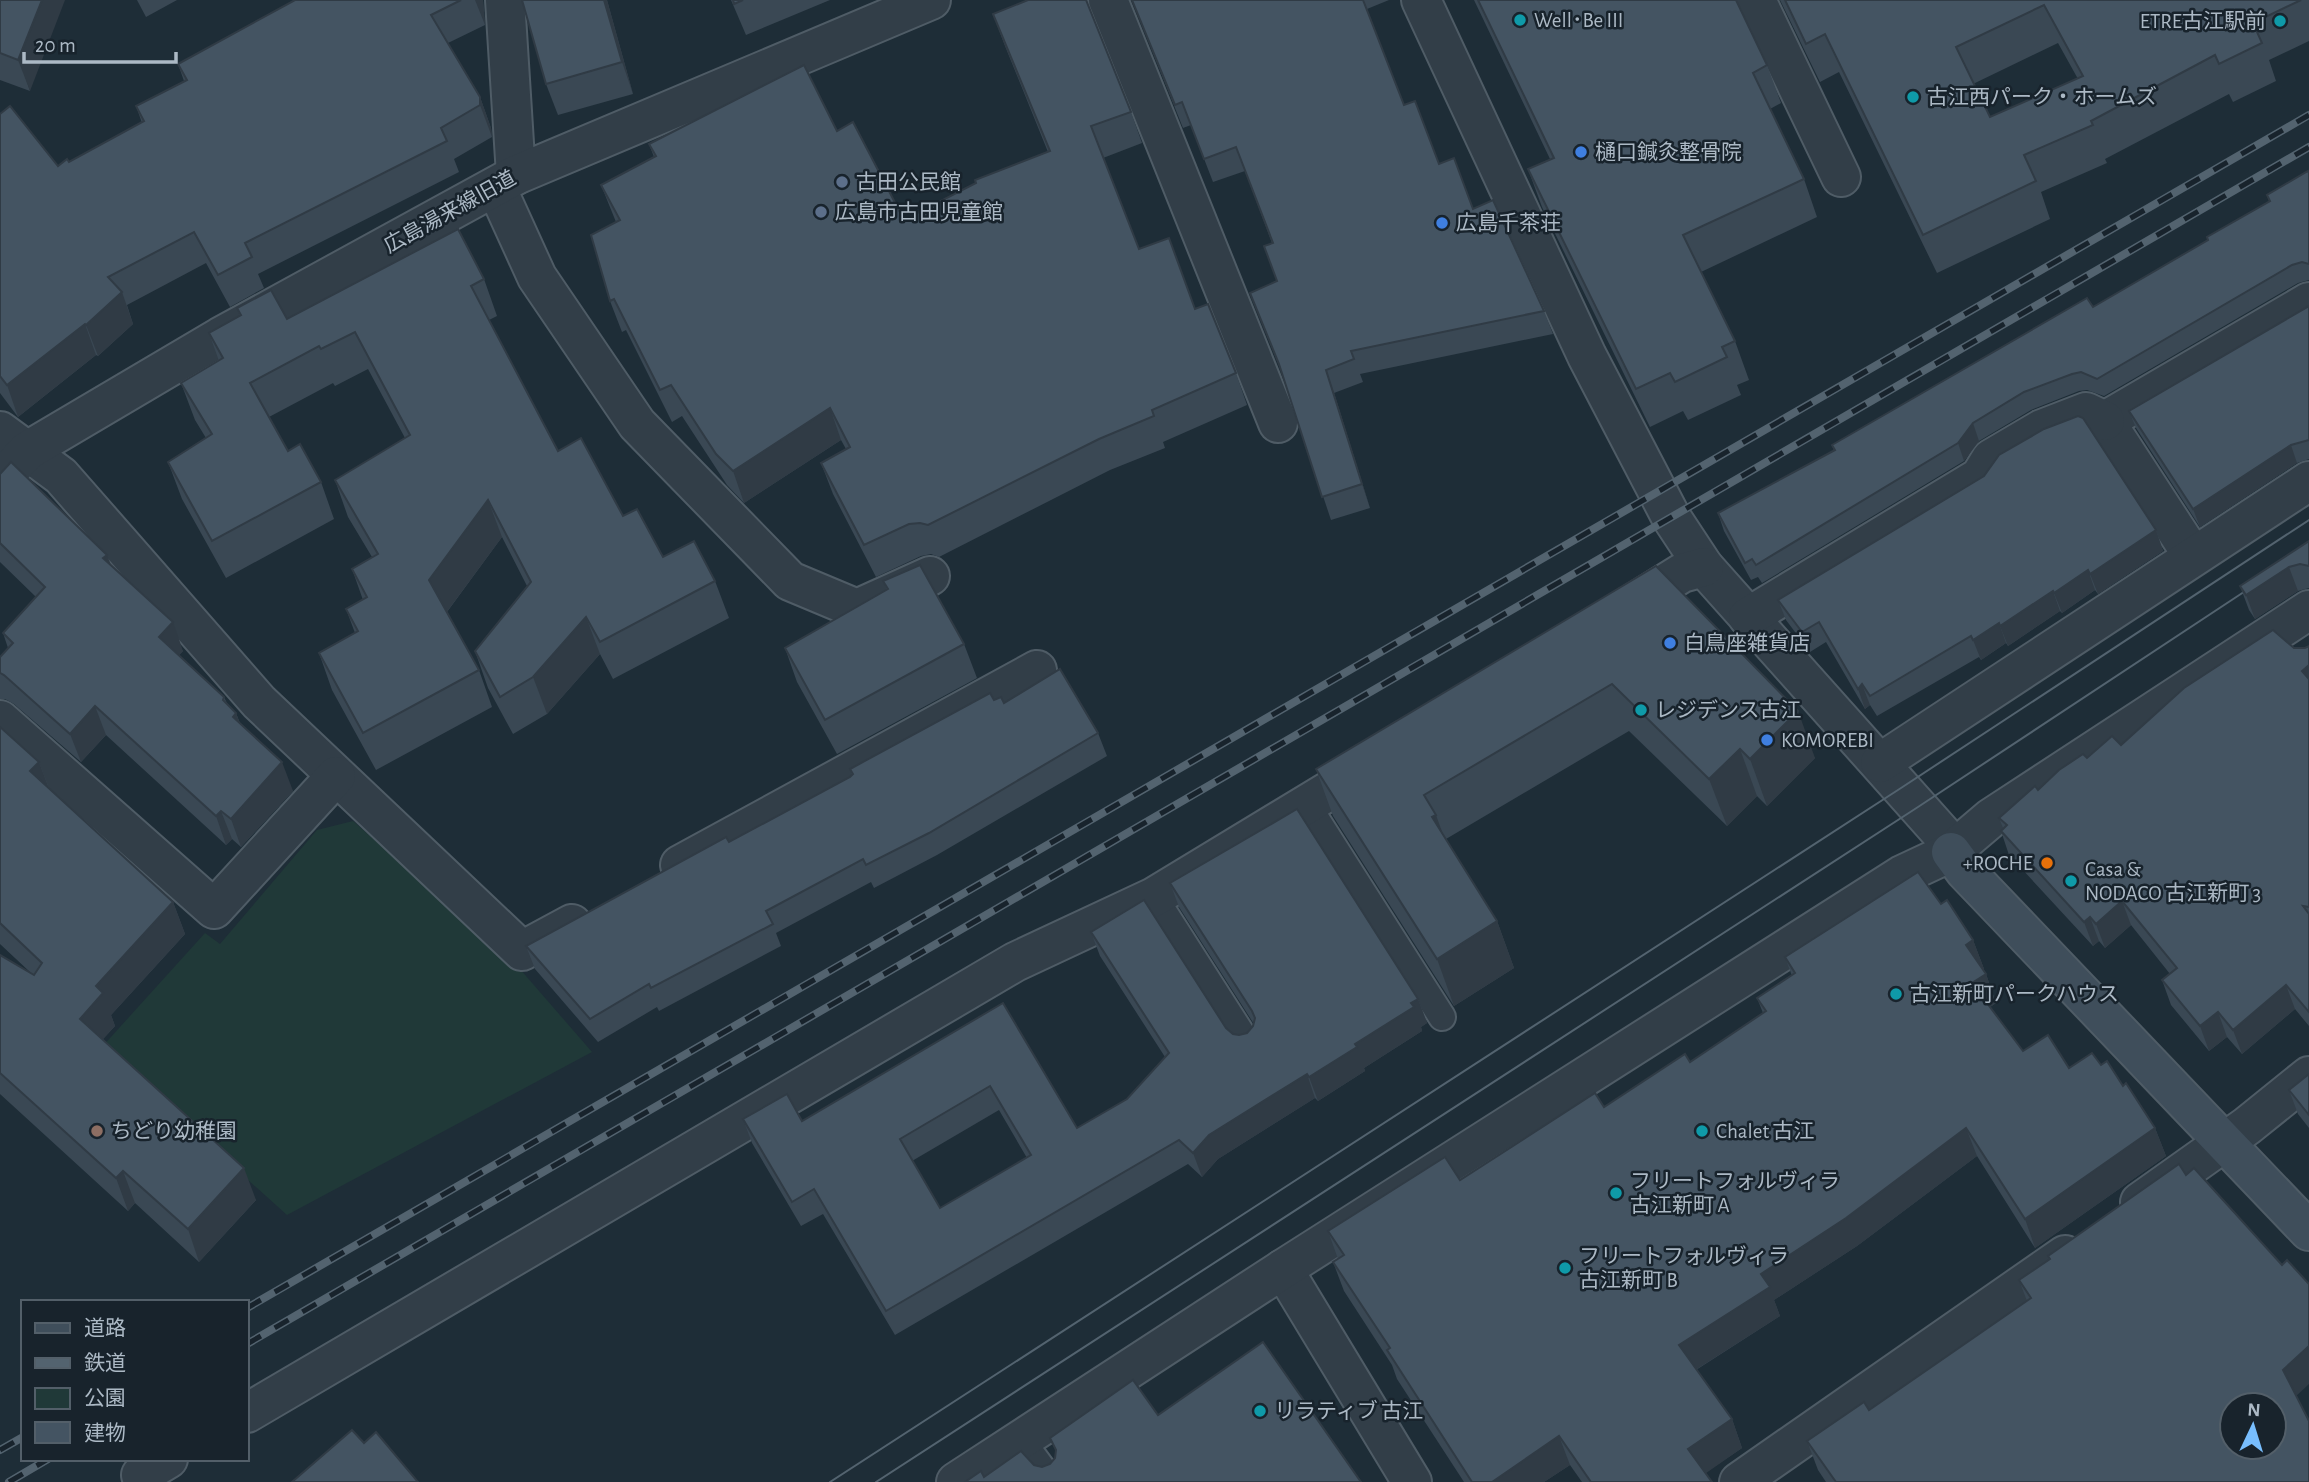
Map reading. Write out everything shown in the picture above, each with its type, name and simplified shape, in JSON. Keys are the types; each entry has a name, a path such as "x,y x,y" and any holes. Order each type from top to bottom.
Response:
{"street":[{"path":"505,0 506,181 537,277 637,424 790,581 857,610 930,576"},
{"name":"広島湯来線旧道","path":"0,481 14,441 220,337 506,181 931,0"},
{"path":"1108,0 1278,423"},
{"path":"1421,0 1587,356 1671,517 1704,567 1944,836 1951,852 1965,871 2309,1231"},
{"path":"1756,0 1841,177"},
{"path":"2105,421 2309,302"},
{"path":"1748,617 1980,477 1991,458 2042,429 2086,412 2105,421 2193,556"},
{"path":"14,441 61,477 259,702 522,951 608,904"},
{"path":"1880,763 2309,481"},
{"path":"1600,624 1682,573 1704,567"},
{"path":"956,1482 1283,1269 1902,875 1951,852 1991,818 2301,629"},
{"path":"644,884 1037,670"},
{"path":"0,720 214,909 336,776"},
{"path":"248,1412 1015,962 1154,897 1401,747"},
{"path":"1740,1482 2248,1126 2309,1076"},
{"path":"1283,1269 1412,1482"}],"lane":[{"path":"1307,805 1442,1017"},
{"path":"1154,897 1248,1044"},
{"path":"1021,1440 1052,1482"}],"green space":[{"path":"353,821 513,961 592,1052 287,1215 101,1048 205,933 220,944 317,830"}],"building":[{"path":"0,0 42,0 18,60 0,53"},
{"path":"295,0 461,0 431,15 480,97 480,105 441,128 447,141 245,243 252,257 218,275 194,232 108,277 122,292 86,325 7,385 0,376 0,114 10,106 58,166 67,159 69,162 144,121 136,106 187,80 178,64"},
{"path":"522,0 604,0 622,62 546,84"},
{"path":"1028,0 1086,0 1131,112 1091,126 1139,249 1169,238 1195,309 1208,304 1236,373 1152,410 1154,416 1099,439 928,525 909,524 864,545 821,463 850,447 830,408 733,471 716,454 671,385 660,390 614,299 610,301 591,235 620,220 601,185 656,156 649,144 804,65 837,131 853,122 904,220 976,183 975,180 1050,151 993,14"},
{"path":"1132,0 1363,0 1404,105 1415,101 1439,164 1454,158 1473,209 1493,200 1544,311 1351,351 1354,359 1326,370 1362,484 1322,497 1279,364 1250,293 1277,281 1264,246 1273,243 1236,147 1204,159 1182,102 1175,105"},
{"path":"1478,0 1736,0 1767,65 1753,73 1804,179 1683,235 1735,341 1722,347 1727,357 1675,382 1670,373 1636,389 1528,169 1554,158"},
{"path":"1785,0 2301,0 2253,23 2262,43 2219,64 2215,55 2091,121 2093,125 2024,155 2036,181 1923,235 1825,34 1806,44","holes":["2044,5 2083,76 1990,117 1956,47"]},
{"path":"2308,171 2309,264 2302,262 2292,265 2097,379 2081,372 2024,392 1973,423 1958,443 1756,565 1752,559 1745,563 1718,513 1835,450 1832,445 2087,298 2093,307 2270,201 2267,195"},
{"path":"458,229 484,279 471,286 558,451 581,438 623,516 637,509 663,557 694,541 715,581 600,642 586,617 533,677 500,697 475,651 531,582 488,500 429,580 479,670 363,733 319,653 358,631 346,609 367,597 352,569 378,554 335,480 410,435 355,332 321,349 319,346 250,383 288,451 300,444 321,482 212,541 168,462 212,434 181,383 223,358 209,333 241,315 237,308 271,290 287,319"},
{"path":"2309,306 2309,440 2291,445 2193,509 2129,411"},
{"path":"2078,416 2083,418 2156,530 2090,574 2088,570 2000,626 1999,623 1973,640 1971,636 1870,696 1862,684 1858,689 1819,622 1802,632 1778,600 1984,476 1999,455 2044,429"},
{"path":"11,462 107,555 103,558 173,622 159,637 224,697 223,700 236,713 233,717 282,762 231,819 221,811 216,816 95,706 70,734 0,673 0,657 13,643 3,633 45,587 0,543 0,474"},
{"path":"2309,541 2309,566 2300,564 2289,567 2246,595 2240,586"},
{"path":"920,565 964,644 825,720 785,648 888,589 883,581"},
{"path":"1656,566 1798,711 1750,759 1740,749 1709,779 1612,684 1424,795 1436,815 1432,817 1497,921 1437,959 1316,769"},
{"path":"2273,630 2294,648 2309,646 2309,665 2302,671 2309,679 2309,907 2303,906 2309,914 2309,1012 2286,985 2233,1030 2218,1012 2200,1026 2162,980 2177,968 2122,901 2096,924 2090,917 2084,922 2001,831 2007,825 1999,818 2035,786 2038,790 2059,770 2083,754 2087,758 2112,736 2121,745 2184,688"},
{"path":"1060,669 1098,733 929,833 866,865 863,859 766,911 773,924 651,988 649,984 590,1019 526,946 726,837 729,842 850,777 853,774 850,769 990,693 994,700 1001,697 1004,703"},
{"path":"0,727 39,762 30,771 173,902 96,986 103,993 80,1019 244,1168 188,1229 123,1171 116,1178 0,1073 0,955 34,975 42,963 0,923"},
{"path":"1297,809 1418,999 1411,1003 1414,1007 1355,1044 1357,1047 1309,1077 1307,1074 1209,1135 1193,1153 1179,1140 886,1311 814,1189 792,1202 743,1119 787,1094 802,1121 1003,1003 1077,1128 1127,1099 1169,1053 1091,932 1144,900 1226,1028 1239,1035 1247,1033 1253,1026 1255,1018 1252,1011 1170,883","holes":["990,1086 1031,1155 940,1208 900,1139"]},
{"path":"1918,872 1941,904 1947,900 1973,940 1966,945 1986,974 1972,983 2023,1051 2048,1035 2069,1068 2092,1053 2101,1065 2107,1061 2123,1086 2126,1083 2155,1128 2025,1219 1966,1128 1846,1218 1761,1274 1770,1287 1679,1345 1732,1419 1688,1449 1712,1482 1591,1482 1559,1436 1492,1482 1472,1482 1387,1350 1390,1348 1333,1262 1344,1255 1328,1231 1445,1157 1460,1180 1595,1093 1604,1107 1685,1054 1690,1062 1766,1011 1757,998 1795,973 1785,957"},
{"path":"2309,1074 2309,1115 2289,1090"},
{"path":"2179,1164 2186,1175 2194,1168 2282,1265 2287,1260 2309,1284 2309,1346 2283,1370 2309,1421 2309,1482 1836,1482 1807,1441 1864,1402 1869,1410 2031,1298 2019,1280 2050,1259 2048,1256"},
{"path":"1263,1342 1361,1482 965,1482 981,1471 984,1477 1021,1451 1034,1465 1042,1467 1050,1464 1055,1458 1056,1450 1050,1438 1133,1380 1158,1415"},
{"path":"352,1430 364,1443 376,1432 418,1482 292,1482"}],"tram line":[{"path":"830,1482 1901,788 2309,520"},
{"path":"876,1482 1918,807 2259,582"}],"railway":[{"path":"248,1307 2309,115"},
{"path":"248,1343 2309,147"},
{"path":"0,1450 21,1438"},
{"path":"9,1482 45,1461"}],"place":[{"name":"Well･Be III","path":"1520,20"},
{"name":"ETRE古江駅前","path":"2280,21"},
{"name":"古江西パーク・ホームズ","path":"1913,97"},
{"name":"樋口鍼灸整骨院","path":"1581,152"},
{"name":"古田公民館","path":"842,182"},
{"name":"広島市古田児童館","path":"821,212"},
{"name":"広島千茶荘","path":"1442,223"},
{"name":"白鳥座雑貨店","path":"1670,643"},
{"name":"レジデンス古江","path":"1641,710"},
{"name":"KOMOREBI","path":"1767,740"},
{"name":"+ROCHE","path":"2047,863"},
{"name":"Casa & NODACO 古江新町 3","path":"2071,881"},
{"name":"古江新町パークハウス","path":"1896,994"},
{"name":"ちどり幼稚園","path":"97,1131"},
{"name":"Chalet 古江","path":"1702,1131"},
{"name":"フリートフォルヴィラ 古江新町 A","path":"1616,1193"},
{"name":"フリートフォルヴィラ 古江新町 B","path":"1565,1268"},
{"name":"リラティブ 古江","path":"1260,1411"}]}
